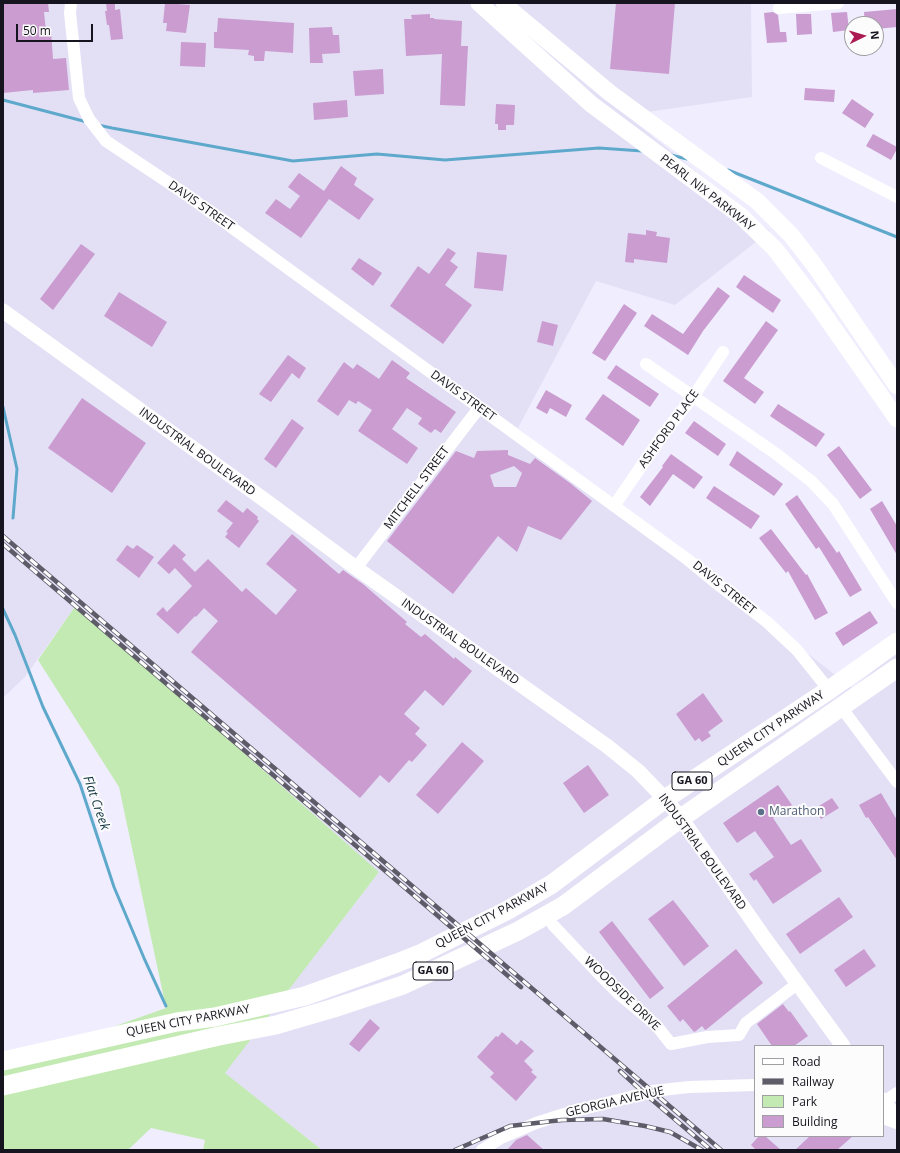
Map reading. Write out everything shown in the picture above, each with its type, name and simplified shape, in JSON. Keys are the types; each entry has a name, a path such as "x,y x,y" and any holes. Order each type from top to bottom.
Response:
{"main road":[{"name":"PEARL NIX PARKWAY","path":"479,3 591,104 741,216 775,249 816,303 897,419"},
{"name":"PEARL NIX PARKWAY","path":"504,3 610,93 757,201 791,235 815,266 897,386"},
{"name":"QUEEN CITY PARKWAY","path":"3,1061 177,1022 215,1017 305,996 422,953 508,910 546,889 665,799 897,642"},
{"name":"QUEEN CITY PARKWAY","path":"3,1086 219,1036 276,1025 334,1008 403,985 518,931 563,906 681,818 897,668"},
{"name":"DAVIS STREET","path":"828,690 842,707"}],"street":[{"name":"DAVIS STREET","path":"71,3 70,13 79,98 89,119 106,141 187,194 687,559 767,622 797,650 828,690"},
{"path":"779,8 838,3"},
{"path":"820,158 897,197"},
{"name":"INDUSTRIAL BOULEVARD","path":"3,311 356,568 607,746 638,771 681,818 762,936 842,1045"},
{"name":"ASHFORD PLACE","path":"614,506 664,433 693,397 723,352"},
{"path":"646,364 775,453 811,481 832,504 897,603"},
{"name":"MITCHELL STREET","path":"356,568 479,408"},
{"name":"DAVIS STREET","path":"842,707 897,782"},
{"name":"WOODSIDE DRIVE","path":"553,925 620,995 656,1025 671,1044 707,1037 740,1035 746,1023 798,984"},
{"name":"GEORGIA AVENUE","path":"482,1150 501,1138 536,1123 564,1114 653,1091 689,1087 754,1085"},
{"path":"897,1093 884,1101 897,1119"},
{"path":"884,1118 897,1123"}],"shaded area":[{"path":"3,3 751,3 752,97 626,115 770,231 675,305 596,281 518,428 852,688 897,652 897,1150 322,1150 224,1073 379,872 76,605 25,677 3,698"}],"green space":[{"path":"76,605 379,872 225,1073 322,1150 203,1150 205,1140 151,1128 128,1150 3,1150 3,1066 166,1008 119,787 38,660"}],"building":[{"path":"3,3 48,3 49,12 44,12 46,31 51,30 53,59 66,58 69,90 33,93 33,90 3,93"},
{"path":"106,3 115,3 115,10 120,9 123,39 111,40 105,11 107,11"},
{"path":"165,3 190,5 186,33 166,31 167,23 163,23"},
{"path":"616,3 675,3 669,74 610,69"},
{"path":"897,9 897,27 884,28 884,16 864,16 864,12"},
{"path":"773,12 778,15 780,32 786,32 787,42 767,43 764,13"},
{"path":"847,12 847,16 844,16 844,31 833,32 831,13"},
{"path":"430,14 430,18 434,19 462,21 461,46 468,46 465,106 440,105 442,54 406,56 404,19 412,19 411,15"},
{"path":"796,14 811,14 812,34 797,35"},
{"path":"218,18 294,23 293,53 265,51 264,61 254,61 254,56 248,55 249,50 214,48 214,32 217,32"},
{"path":"332,27 333,35 339,35 340,53 322,54 323,63 310,63 309,28"},
{"path":"181,42 206,43 205,67 180,66"},
{"path":"383,69 384,94 355,96 353,71"},
{"path":"805,88 835,90 834,102 804,100"},
{"path":"852,99 874,114 865,128 842,113"},
{"path":"347,100 348,117 314,120 313,103"},
{"path":"496,104 515,105 514,125 506,125 506,130 498,130 498,124 495,124"},
{"path":"873,134 897,147 891,160 866,146"},
{"path":"341,166 357,178 354,185 374,199 359,220 329,199 301,238 265,213 276,199 290,209 300,196 288,187 299,173 324,191"},
{"path":"646,230 657,232 656,236 670,238 667,263 634,259 634,263 625,262 628,233 646,235"},
{"path":"81,244 95,254 53,310 40,299"},
{"path":"448,248 456,253 450,261 458,267 445,285 472,305 443,344 390,306 418,266 429,274"},
{"path":"477,252 507,255 503,291 474,288"},
{"path":"359,258 382,273 373,286 351,269"},
{"path":"744,275 781,300 773,313 736,287"},
{"path":"718,287 730,296 703,331 688,355 644,326 652,314 683,334"},
{"path":"119,292 167,322 152,347 104,316"},
{"path":"624,304 637,313 605,361 592,353"},
{"path":"542,321 558,325 553,346 537,342"},
{"path":"766,321 778,330 744,378 764,392 755,404 723,381"},
{"path":"288,355 306,368 299,379 292,373 271,402 259,394"},
{"path":"392,360 410,373 406,378 456,412 441,433 435,429 431,433 418,424 422,418 407,408 392,429 418,448 407,464 358,431 372,410 358,401 356,404 349,400 338,416 317,401 344,362 353,369 357,364 379,379"},
{"path":"616,365 659,394 650,407 607,378"},
{"path":"546,390 572,405 566,417 550,408 547,414 536,408"},
{"path":"603,394 640,420 623,446 585,419"},
{"path":"82,398 146,443 112,493 48,448"},
{"path":"778,404 825,434 816,447 770,416"},
{"path":"292,419 304,428 276,468 264,459"},
{"path":"694,421 726,444 718,456 685,433"},
{"path":"839,446 872,490 860,499 827,455"},
{"path":"508,450 508,455 530,464 535,458 592,501 561,540 528,526 517,552 498,536 453,594 387,541 456,451 474,458 477,451","holes":["514,466 522,473 516,487 494,487 490,475"]},
{"path":"737,451 783,484 774,496 729,465"},
{"path":"671,454 703,477 694,489 673,474 650,506 640,497"},
{"path":"714,486 760,516 751,529 706,498"},
{"path":"797,495 837,553 839,551 862,590 850,597 819,547 816,549 785,504"},
{"path":"226,500 243,513 247,508 258,517 257,519 259,521 239,548 225,537 228,533 226,532 233,523 217,511"},
{"path":"882,501 897,526 897,555 870,509"},
{"path":"771,529 806,575 807,574 828,613 815,620 788,571 786,573 759,538"},
{"path":"292,534 339,574 343,570 363,584 407,622 405,624 421,637 425,634 454,659 455,657 472,671 443,706 425,690 404,714 420,728 415,734 427,745 412,762 409,760 389,783 380,775 360,798 191,652 218,621 204,608 178,634 156,614 163,607 167,612 192,586 175,568 169,574 157,563 174,544 186,555 182,559 195,572 208,559 242,592 246,588 276,615 297,590 266,564"},
{"path":"127,545 133,549 137,545 154,557 139,578 116,560"},
{"path":"870,611 878,623 843,646 835,633"},
{"path":"703,693 723,721 708,732 711,736 702,742 699,738 695,741 676,714"},
{"path":"462,742 484,761 438,814 416,795"},
{"path":"588,765 609,795 584,813 563,783"},
{"path":"778,785 792,805 773,818 791,845 801,839 822,871 773,904 756,879 754,881 749,874 774,857 755,831 737,843 723,823"},
{"path":"881,793 897,820 897,860 868,817 866,818 859,805"},
{"path":"832,798 839,808 821,819 814,809"},
{"path":"839,897 853,917 800,954 786,934"},
{"path":"673,900 709,946 684,966 648,919"},
{"path":"612,921 664,988 650,999 599,932"},
{"path":"736,949 763,983 707,1029 705,1030 702,1026 694,1032 683,1019 680,1022 667,1006"},
{"path":"864,949 876,966 846,987 834,970"},
{"path":"783,1004 789,1012 790,1011 808,1036 795,1045 771,1045 757,1024"},
{"path":"370,1019 380,1028 359,1052 349,1044"},
{"path":"502,1032 517,1045 521,1040 534,1051 524,1061 533,1070 531,1072 537,1077 516,1101 490,1077 494,1073 477,1057 496,1036 498,1037"},
{"path":"527,1135 544,1150 507,1150 516,1140"},
{"path":"758,1137 766,1137 781,1150 756,1150 751,1145"},
{"path":"809,1137 852,1137 837,1150 795,1150"}],"waterway":[{"path":"3,100 87,122"},
{"path":"98,125 293,161 377,154 445,160 599,148 642,151"},
{"path":"671,155 687,159"},
{"path":"728,170 897,237"},
{"name":"Flat Creek","path":"3,407 17,469 13,518"},
{"name":"Flat Creek","path":"3,609 15,635 43,707 80,784 114,887 166,1006"}],"railway":[{"path":"3,536 721,1150"},
{"path":"3,544 521,987"},
{"path":"620,1071 711,1150"},
{"path":"455,1150 510,1126 562,1120 603,1119 670,1132 702,1150"}],"place":[{"name":"Marathon","path":"761,812"}]}
